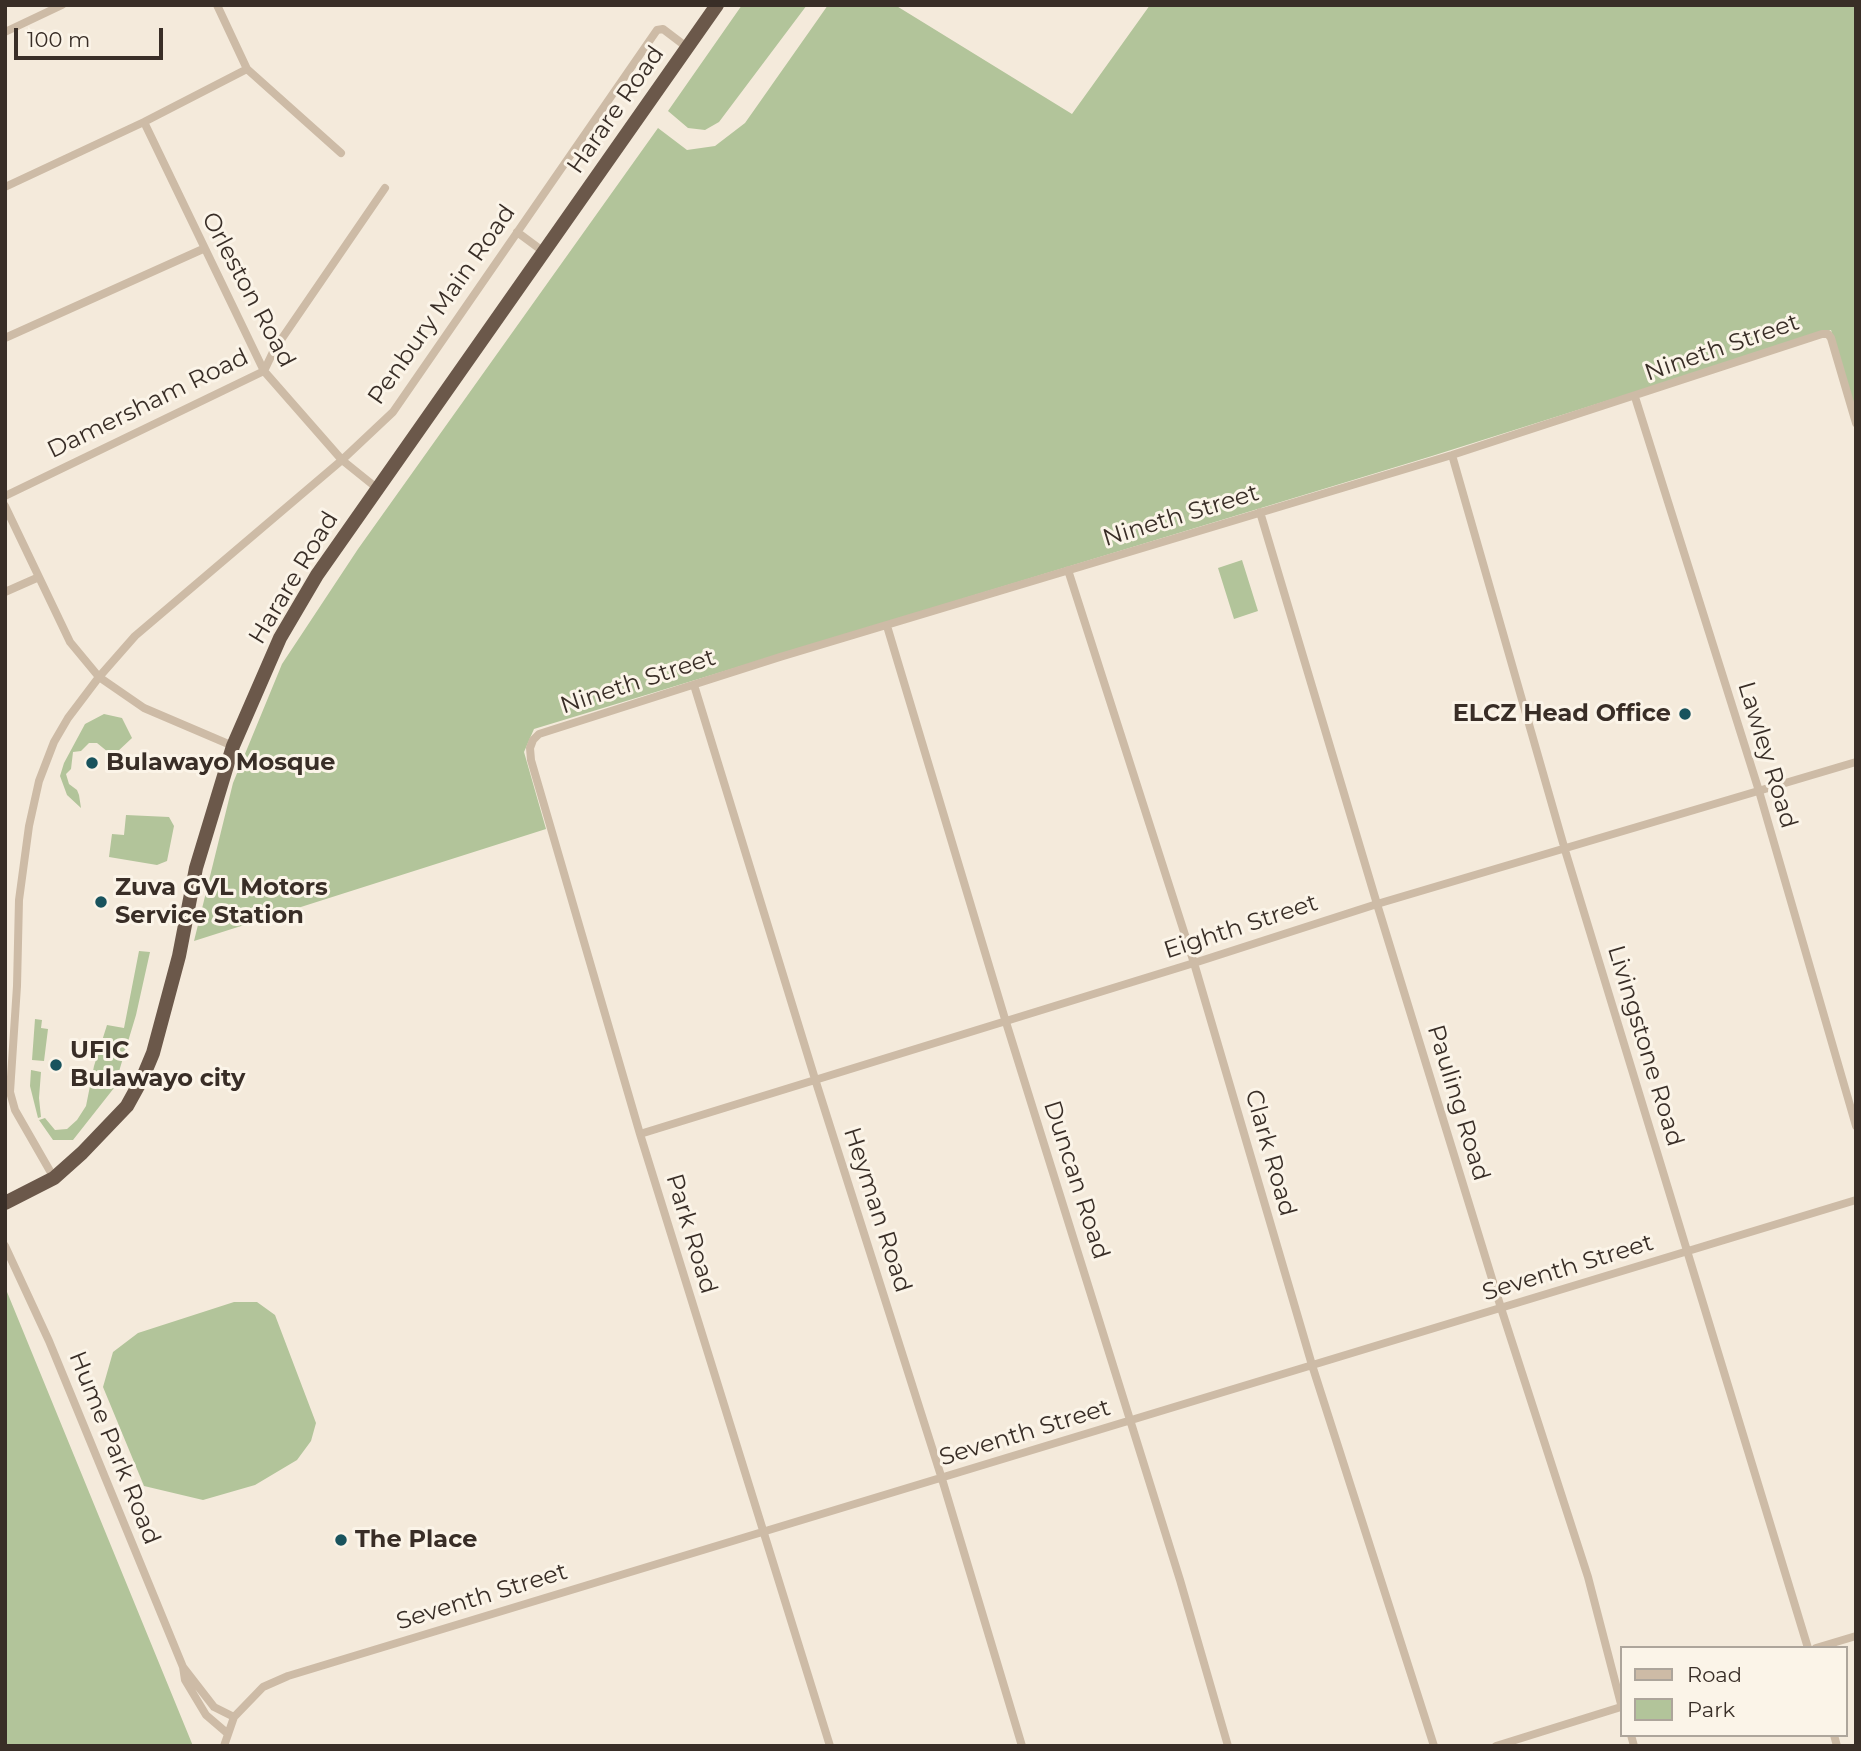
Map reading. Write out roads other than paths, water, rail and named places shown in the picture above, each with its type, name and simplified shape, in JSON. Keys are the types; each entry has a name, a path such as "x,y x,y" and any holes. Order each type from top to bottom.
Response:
{"highway":[{"name":"Harare Road","path":"5,1203 54,1178 90,1146 127,1106 148,1065 179,956 196,868 233,746 280,638 317,575 717,5"}],"street":[{"path":"5,32 62,5"},
{"path":"216,5 247,69 341,153"},
{"name":"Penbury Main Road","path":"54,1178 15,1110 10,1092 19,900 29,826 47,757 68,718 135,636 342,460 393,412 657,30 663,29 688,48"},
{"path":"5,187 144,122 247,69"},
{"name":"Orleston Road","path":"144,122 264,371 342,460 377,489"},
{"name":"Damersham Road","path":"5,496 264,371 274,350 384,188"},
{"path":"517,232 544,252"},
{"path":"5,338 203,248"},
{"name":"Nineth Street","path":"539,734 1068,570 1452,455 1822,334 1828,334 1831,338 1856,423"},
{"name":"Lawley Road","path":"1635,397 1759,791 1856,1126"},
{"name":"Livingstone Road","path":"1452,455 1565,850 1807,1646"},
{"path":"5,506 70,642 99,677 144,708 233,746"},
{"name":"Pauling Road","path":"1260,512 1501,1308 1588,1577 1619,1698"},
{"name":"Clark Road","path":"1068,570 1194,963 1312,1365 1434,1746"},
{"path":"5,592 39,577"},
{"name":"Duncan Road","path":"887,626 1004,1019 1131,1420 1228,1746"},
{"name":"Heyman Road","path":"694,685 942,1479 1022,1746"},
{"name":"Park Road","path":"539,734 531,745 531,760 640,1134 830,1746"},
{"name":"Eighth Street","path":"640,1134 1377,904 1856,762"},
{"name":"Seventh Street","path":"227,1733 234,1717 263,1687 288,1676 1856,1200"},
{"name":"Hume Park Road","path":"5,1246 49,1341 183,1667 185,1679 213,1723 227,1733"},
{"path":"1823,1646 1856,1636"},
{"name":"Hume Park Road","path":"183,1667 214,1707 234,1717"},
{"path":"1496,1746 1619,1707"},
{"path":"224,1746 227,1733"}],"place":[{"name":"ELCZ Head Office","path":"1685,714"},
{"name":"Bulawayo Mosque","path":"92,763"},
{"name":"Zuva GVL Motors Service Station","path":"101,902"},
{"name":"UFIC Bulawayo city","path":"56,1065"},
{"name":"The Place","path":"341,1540"}]}
